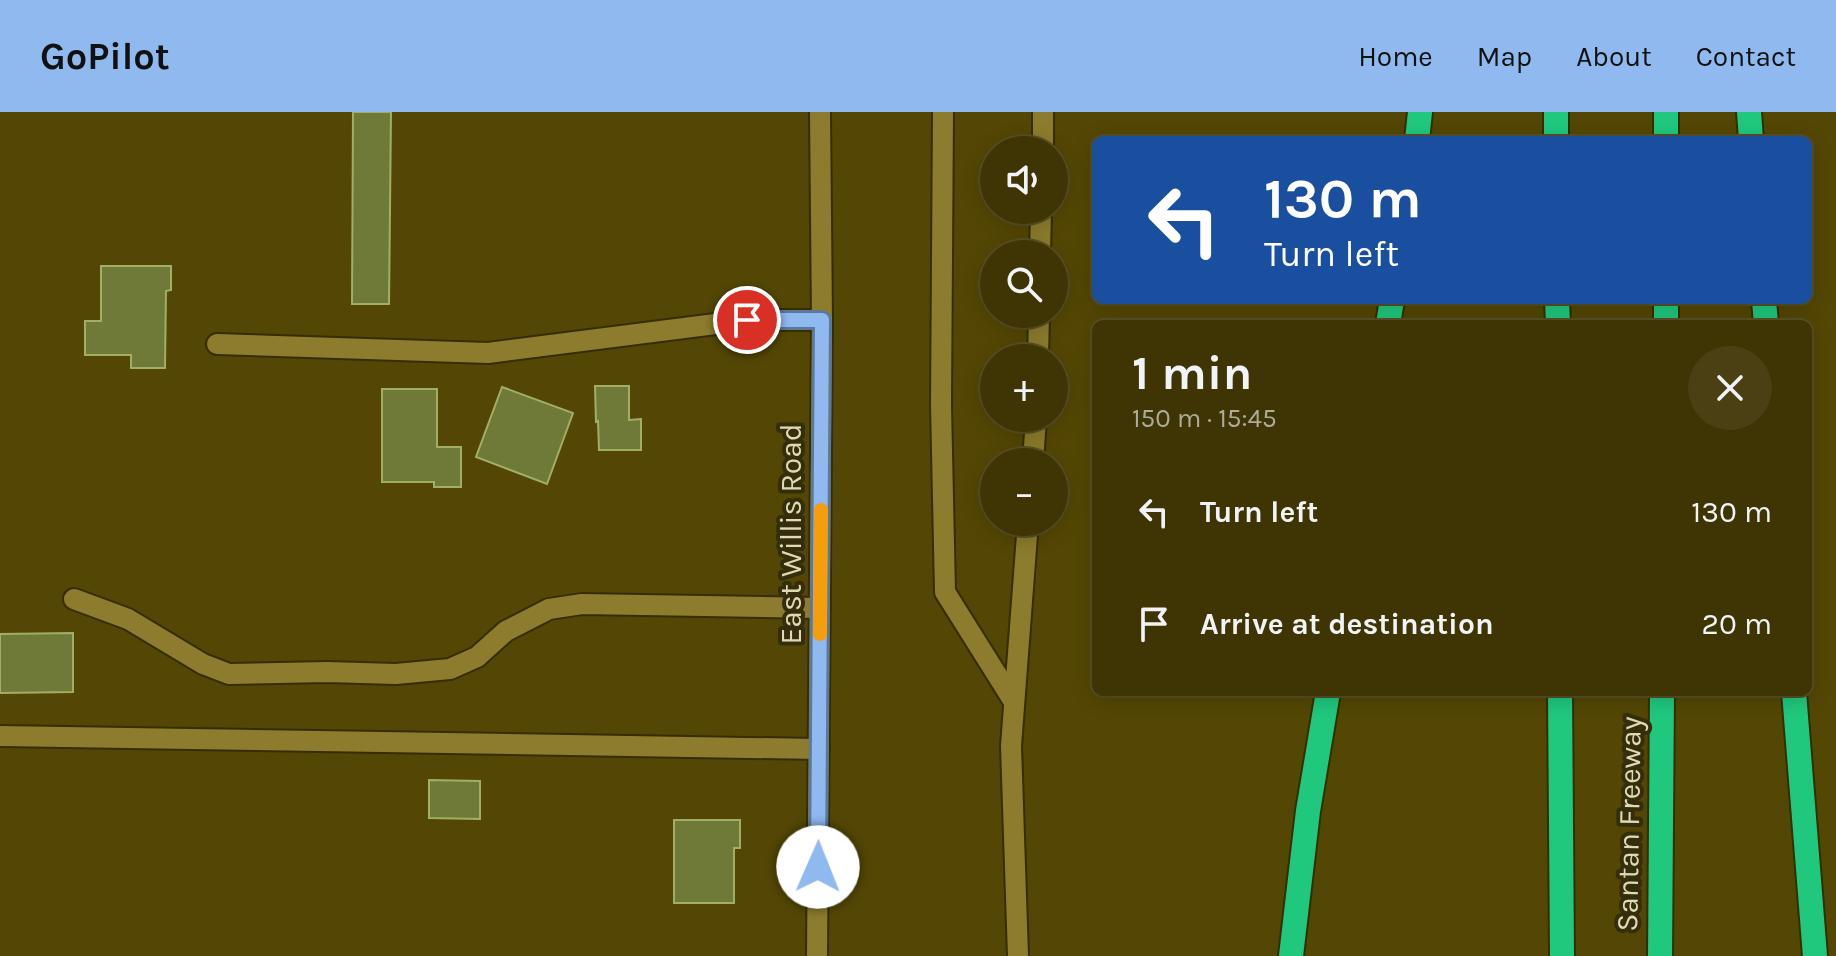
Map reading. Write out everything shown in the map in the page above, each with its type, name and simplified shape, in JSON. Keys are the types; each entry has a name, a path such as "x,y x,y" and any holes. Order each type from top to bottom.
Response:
{"highway":[{"path":"1417,136 1420,112"},
{"path":"1556,112 1556,136"},
{"path":"1666,112 1666,136"},
{"path":"1749,112 1751,136"},
{"path":"1291,956 1308,811 1327,696"},
{"path":"1560,696 1562,956"},
{"name":"Santan Freeway","path":"1660,956 1662,696"},
{"path":"1794,696 1815,956"}],"street":[{"name":"East Willis Road","path":"817,956 822,320 820,112"},
{"path":"943,112 941,404 945,592 1014,702"},
{"path":"1043,112 1043,136"},
{"path":"217,344 488,353 747,320 822,320"},
{"path":"1018,956 1011,746 1027,536"},
{"path":"74,599 128,619 203,664 229,674 396,674 450,669 477,657 506,631 549,609 582,604 820,608"},
{"path":"0,736 819,749"}],"building":[{"path":"353,112 391,112 389,304 352,304"},
{"path":"101,266 171,266 171,290 166,291 165,368 131,368 131,355 85,355 85,321 101,321"},
{"path":"595,386 629,386 629,420 641,419 641,450 599,450"},
{"path":"502,387 573,413 547,484 476,457"},
{"path":"382,389 437,389 437,447 461,447 461,487 434,487 434,482 382,482"},
{"path":"73,633 73,692 0,693 0,634"},
{"path":"429,780 480,781 480,819 429,818"},
{"path":"674,820 740,820 740,848 734,848 734,903 674,903"}],"slow traffic":[{"path":"820,634 821,510"}],"route":[{"path":"747,320 822,320 818,867"}]}
